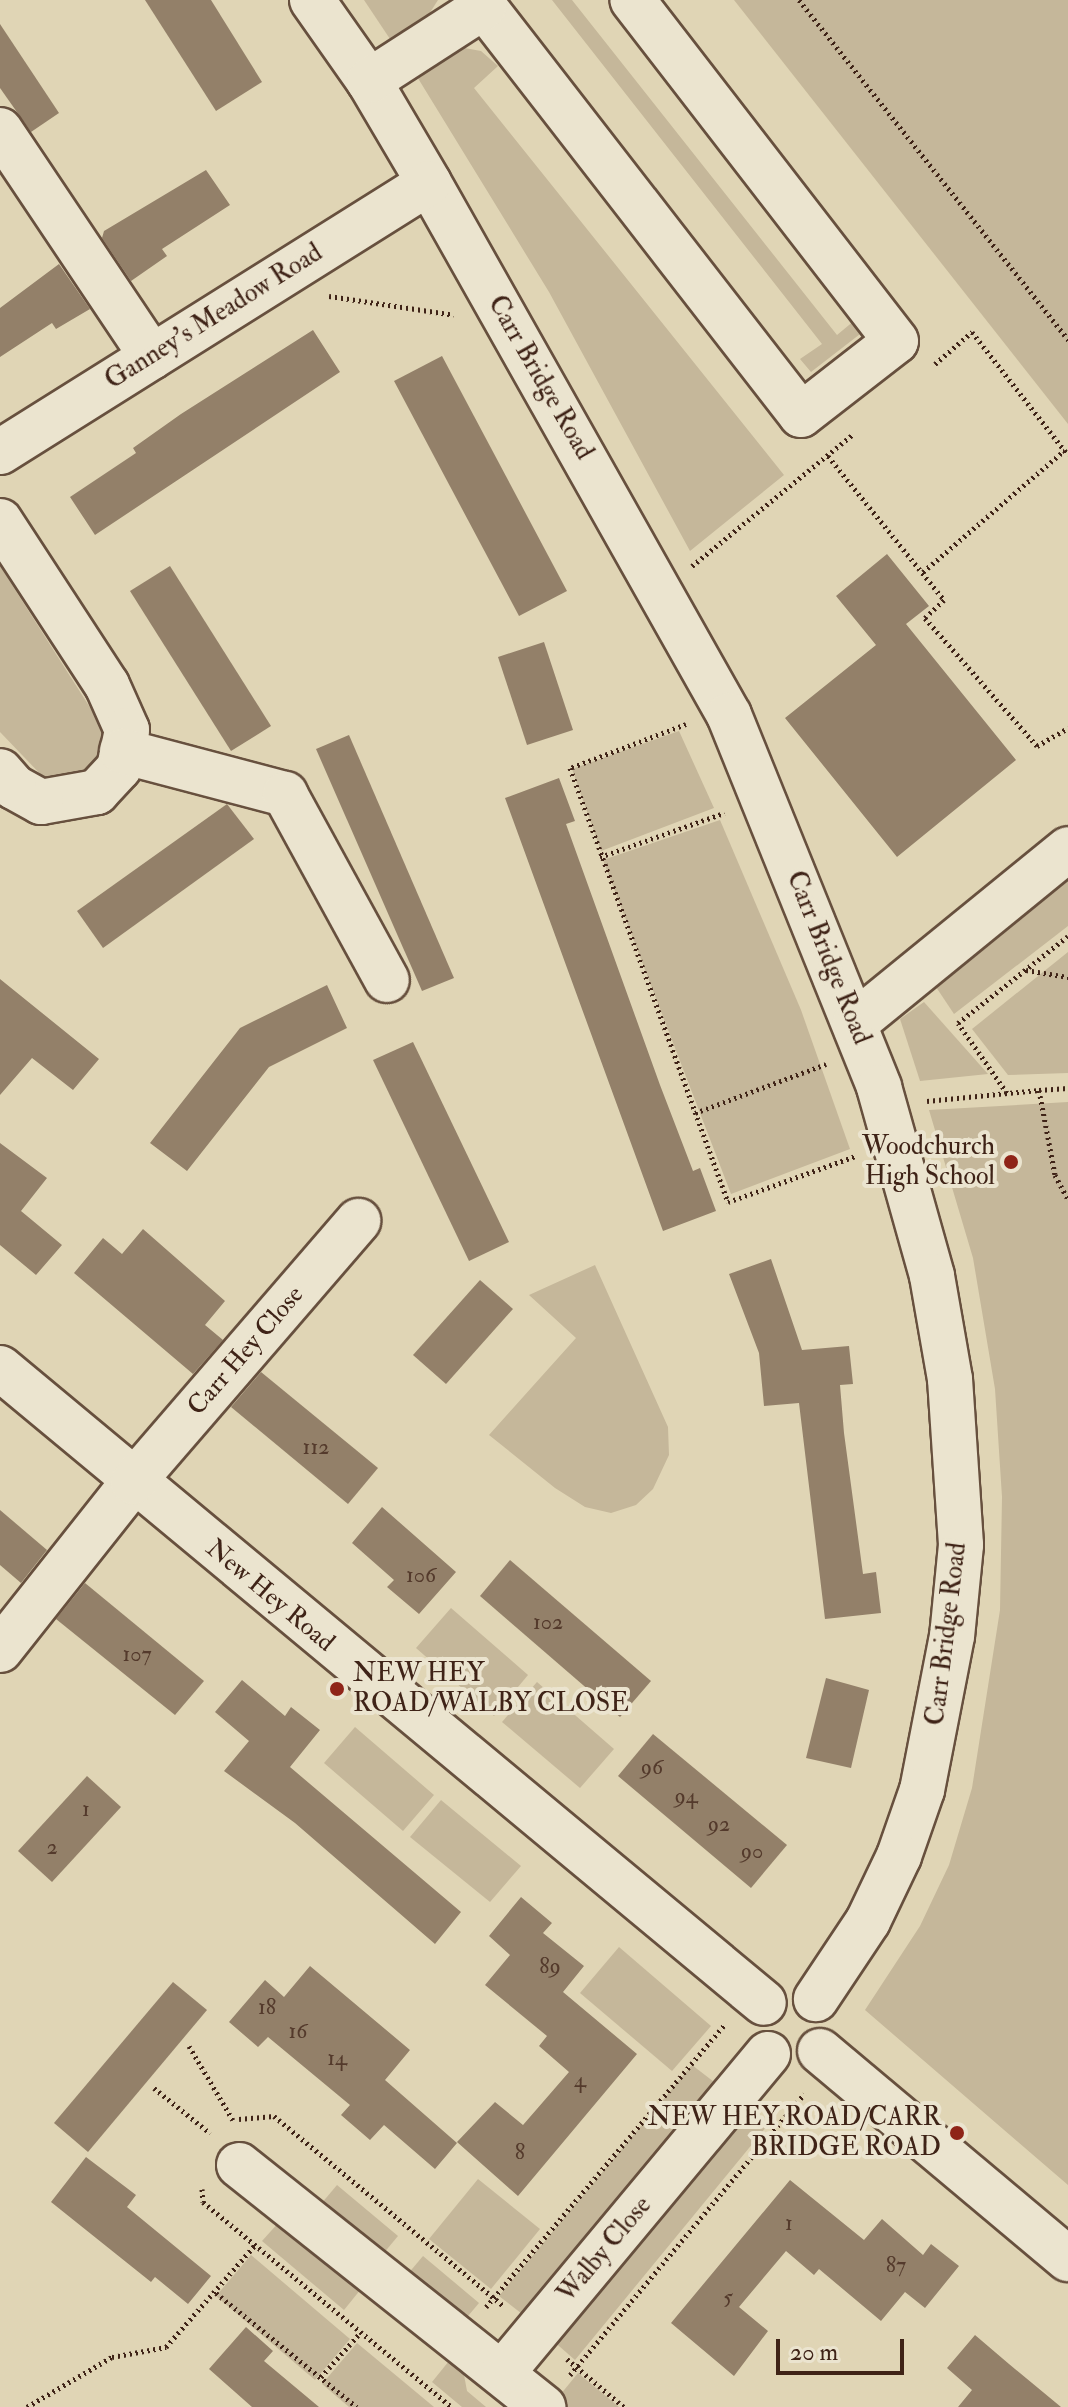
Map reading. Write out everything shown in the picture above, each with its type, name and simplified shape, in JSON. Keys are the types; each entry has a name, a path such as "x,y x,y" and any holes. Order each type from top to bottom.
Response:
{"street":[{"name":"Carr Bridge Road","path":"312,0 369,81 429,183 725,709 866,1053 932,1276 950,1379 961,1545 952,1636 922,1790 868,1921 816,1999"},
{"path":"369,81 482,4 801,415 896,341 632,0"},
{"path":"0,130 152,357"},
{"name":"Ganney's Meadow Road","path":"0,452 429,183"},
{"path":"0,521 107,685 127,730 119,768 97,792 71,800 41,802 14,787 0,771"},
{"path":"122,751 285,794 387,980"},
{"path":"866,1053 1068,849"},
{"name":"Carr Hey Close","path":"0,1650 133,1482 358,1221"},
{"name":"New Hey Road","path":"0,1368 133,1482 764,2003"},
{"path":"814,2070 828,2024 816,1999 789,1990 764,2003 756,2029 768,2054 814,2070 1068,2259"},
{"name":"Walby Close","path":"503,2372 768,2054"},
{"path":"227,2150 288,2204 503,2372 552,2397"}],"path":[{"path":"799,0 1068,340"},
{"path":"295,267 312,293 417,312 461,315 492,294"},
{"path":"922,573 1066,453 972,332 924,373"},
{"path":"660,591 864,425"},
{"path":"828,456 944,600 925,618 1037,746 1068,728"},
{"path":"725,709 570,768 728,1202 847,1158 896,1148"},
{"path":"600,857 762,797"},
{"path":"1007,1093 958,1023 1068,936"},
{"path":"1025,970 1068,977"},
{"path":"695,1113 866,1053 905,1079 915,1103 1068,1088"},
{"path":"1039,1090 1055,1175 1068,1199"},
{"path":"461,2339 725,2024"},
{"path":"189,2046 233,2120"},
{"path":"552,2397 814,2070"},
{"path":"154,2088 227,2150"},
{"path":"27,2407 112,2357 166,2347 216,2293 288,2204"},
{"path":"216,2293 357,2407"},
{"path":"321,2377 361,2332"}],"shaded area":[{"path":"364,0 438,0 424,22 390,39"},
{"path":"552,0 572,0 837,335 855,320 864,331 811,372 800,359 822,344"},
{"path":"734,0 1068,0 1068,424"},
{"path":"459,47 481,51 498,66 474,88 784,475 690,551 549,292 416,75"},
{"path":"0,566 105,731 97,770 46,780 0,732"},
{"path":"679,731 714,808 601,851 572,769"},
{"path":"720,820 801,1010 850,1149 731,1194 603,860"},
{"path":"1068,864 1068,926 954,1014 930,978"},
{"path":"1068,952 1068,1073 1008,1075 972,1029"},
{"path":"924,1002 988,1074 920,1081 900,1019"},
{"path":"1068,1102 1068,2185 865,2010 920,1926 949,1865 972,1788 1000,1610 1002,1497 995,1389 973,1258 929,1110"},
{"path":"595,1265 668,1427 669,1455 653,1489 636,1505 611,1513 585,1507 555,1488 489,1435 576,1338 529,1295"},
{"path":"451,1608 528,1675 494,1716 416,1648"},
{"path":"537,1682 614,1749 580,1788 502,1722"},
{"path":"355,1727 434,1795 403,1831 324,1763"},
{"path":"441,1800 521,1866 490,1902 410,1837"},
{"path":"619,1947 711,2026 672,2071 580,1993"},
{"path":"692,2065 718,2085 526,2317 499,2296"},
{"path":"744,2108 767,2126 575,2360 551,2339"},
{"path":"478,2179 540,2229 491,2289 429,2239"},
{"path":"337,2185 398,2236 383,2254 321,2204"},
{"path":"280,2221 361,2289 344,2310 262,2241"},
{"path":"251,2255 350,2339 315,2380 216,2296"},
{"path":"423,2256 479,2303 463,2322 407,2275"},
{"path":"357,2343 434,2407 349,2407 322,2384"},
{"path":"453,2356 462,2364 467,2391 486,2407 462,2407 432,2382"},
{"path":"578,2373 619,2407 565,2407 556,2400"}],"building":[{"path":"145,0 211,0 262,82 216,111"},
{"path":"0,24 59,113 31,132 0,88"},
{"path":"206,170 230,205 162,249 167,256 131,281 102,238 104,231"},
{"path":"59,264 90,309 56,329 52,323 0,357 0,308"},
{"path":"313,330 340,372 95,535 70,497 136,453 133,448 181,414"},
{"path":"442,356 567,591 519,616 394,381"},
{"path":"887,554 929,606 906,624 1016,760 897,857 785,718 876,645 836,596"},
{"path":"170,566 271,726 231,751 130,591"},
{"path":"544,642 573,730 527,745 498,657"},
{"path":"349,735 454,978 422,991 316,749"},
{"path":"559,778 575,821 566,824 660,1085 693,1171 700,1168 716,1211 663,1231 505,798"},
{"path":"227,804 254,839 103,948 77,911"},
{"path":"0,979 99,1059 73,1090 32,1058 0,1095"},
{"path":"327,985 347,1028 269,1067 187,1171 150,1143 240,1028"},
{"path":"413,1042 509,1242 469,1261 373,1060"},
{"path":"0,1143 47,1178 21,1211 62,1245 36,1275 0,1245"},
{"path":"143,1229 225,1301 205,1325 223,1340 193,1374 74,1273 103,1238 122,1254"},
{"path":"771,1259 802,1350 849,1346 853,1384 840,1385 844,1433 863,1574 876,1572 881,1613 825,1619 799,1403 764,1406 759,1353 729,1274"},
{"path":"480,1280 513,1309 446,1384 413,1355"},
{"path":"261,1372 378,1468 348,1504 231,1407"},
{"path":"382,1507 456,1572 419,1614 387,1587 394,1580 352,1543"},
{"path":"0,1510 47,1550 21,1583 0,1565"},
{"path":"510,1560 651,1681 620,1717 480,1596"},
{"path":"85,1583 204,1681 175,1715 56,1619"},
{"path":"826,1678 869,1690 851,1768 806,1758"},
{"path":"242,1680 285,1716 291,1707 320,1730 290,1767 461,1912 435,1944 295,1823 224,1771 249,1741 215,1712"},
{"path":"653,1734 787,1845 751,1888 618,1776"},
{"path":"87,1776 121,1807 52,1882 18,1851"},
{"path":"521,1897 552,1923 543,1933 584,1966 563,1992 637,2054 518,2196 457,2142 495,2102 523,2125 569,2072 539,2046 547,2036 485,1985 510,1955 489,1936"},
{"path":"310,1966 410,2050 385,2080 457,2143 435,2169 384,2125 370,2140 341,2115 350,2105 268,2037 258,2047 229,2022 265,1980 284,1997"},
{"path":"173,1982 207,2010 88,2152 54,2123"},
{"path":"86,2157 136,2195 127,2207 211,2276 188,2304 155,2277 151,2282 51,2202"},
{"path":"790,2180 864,2240 882,2219 923,2255 931,2244 959,2266 925,2308 905,2292 881,2321 819,2269 814,2275 786,2251 739,2307 768,2331 734,2376 671,2323"},
{"path":"246,2327 273,2351 264,2361 319,2407 252,2407 209,2369"},
{"path":"975,2335 1061,2407 958,2407 972,2390 947,2368"}],"place":[{"name":"Woodchurch High School","path":"1011,1162"},
{"name":"NEW HEY ROAD/WALBY CLOSE","path":"337,1689"},
{"name":"NEW HEY ROAD/CARR BRIDGE ROAD","path":"957,2133"}]}
